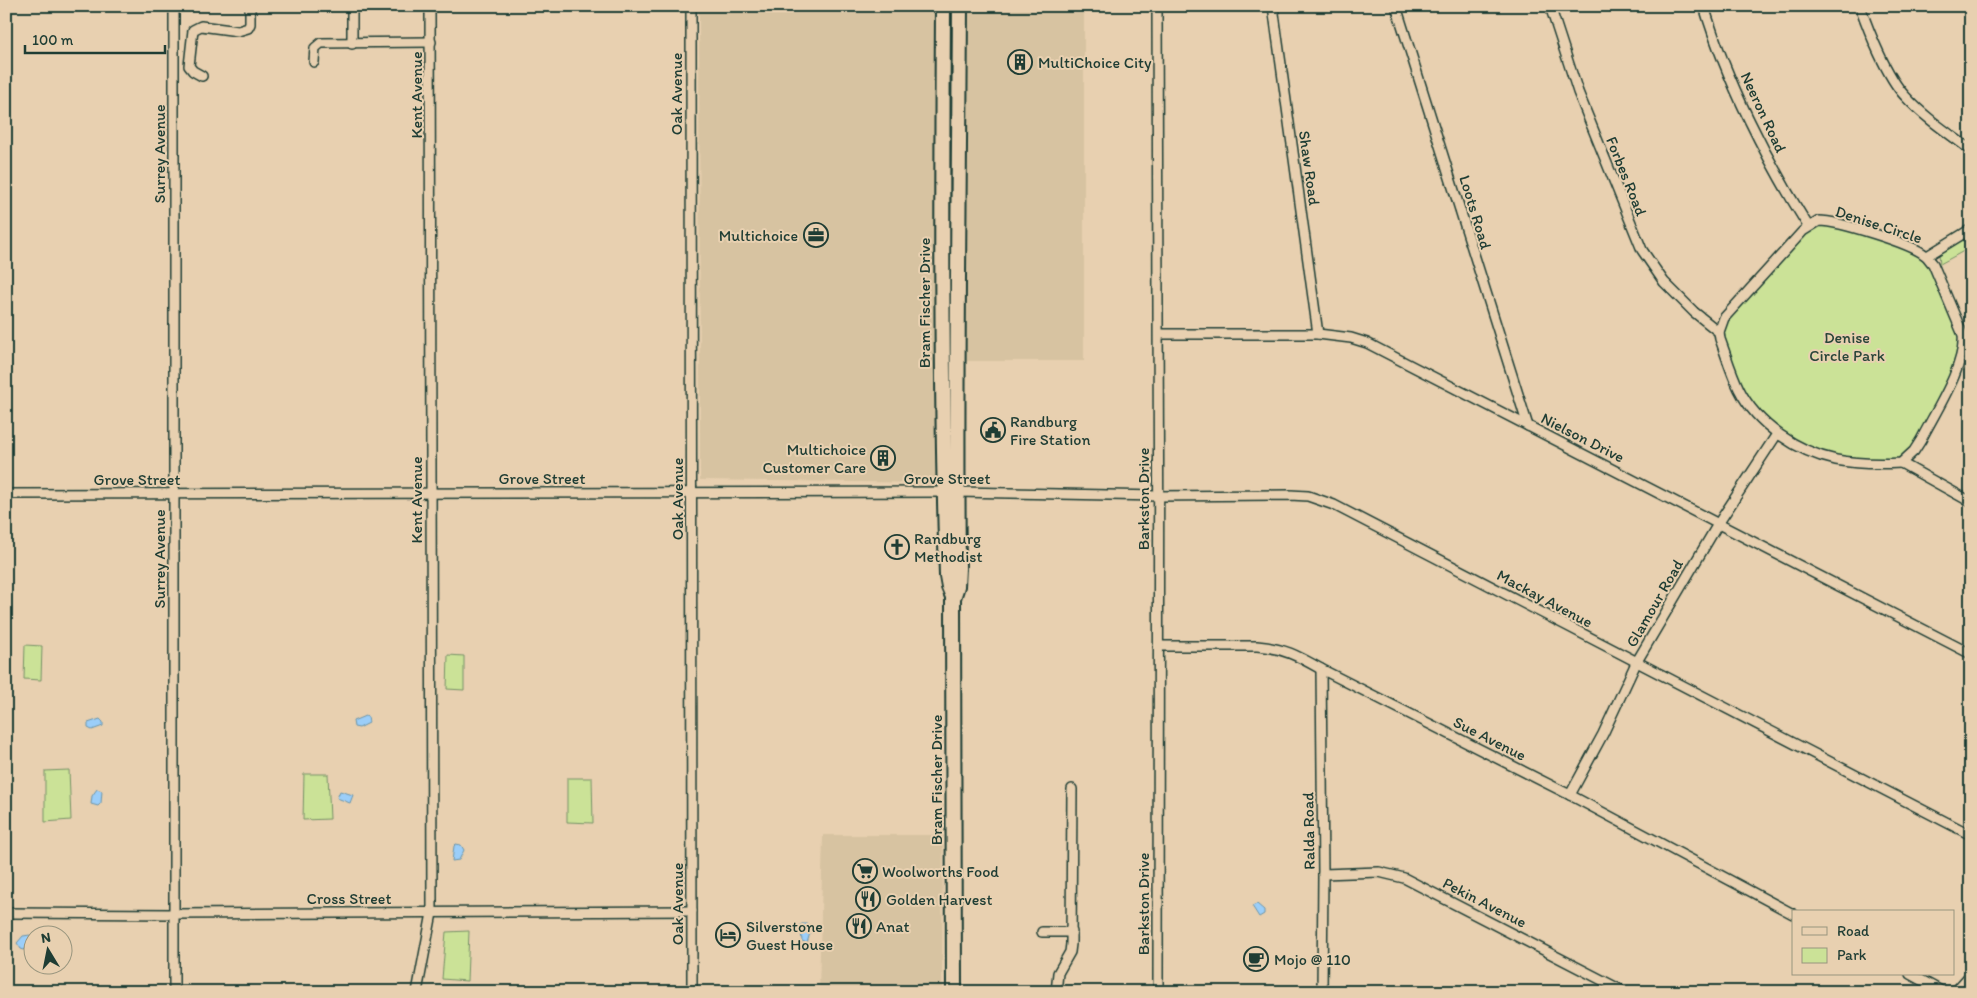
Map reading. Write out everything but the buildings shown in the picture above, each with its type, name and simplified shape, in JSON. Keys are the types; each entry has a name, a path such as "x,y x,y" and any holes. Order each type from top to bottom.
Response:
{"main road":[{"name":"Bram Fischer Drive","path":"943,6 942,230 950,492"},
{"name":"Bram Fischer Drive","path":"954,992 954,598 947,576 960,6"}],"street":[{"name":"Surrey Avenue","path":"174,6 174,992"},
{"path":"202,76 193,71 189,66 193,30 201,26 238,31 244,30 250,24 250,6"},
{"path":"352,6 352,44"},
{"name":"Kent Avenue","path":"417,992 432,913 430,6"},
{"name":"Oak Avenue","path":"691,6 692,992"},
{"name":"Barkston Drive","path":"1157,6 1160,334 1158,496 1158,992"},
{"name":"Shaw Road","path":"1273,6 1318,334"},
{"name":"Loots Road","path":"1396,6 1528,426"},
{"name":"Forbes Road","path":"1550,6 1578,92 1642,250 1664,282 1694,312 1719,332"},
{"name":"Neeron Road","path":"1704,6 1721,55 1749,118 1787,192 1808,226"},
{"path":"1860,6 1891,77 1903,95 1919,110 1971,150"},
{"path":"314,62 315,48 321,43 431,42"},
{"name":"Denise Circle","path":"1808,226 1818,221 1830,221 1913,248 1927,256 1967,336 1960,363 1921,440 1914,451 1901,463"},
{"path":"1808,226 1724,318 1719,332 1739,390 1753,410 1777,434 1822,456 1836,460 1901,463 1971,502"},
{"path":"1927,256 1971,229"},
{"name":"Nielson Drive","path":"1160,334 1318,334 1351,338 1367,343 1971,654"},
{"name":"Glamour Road","path":"1570,795 1636,663 1718,524 1777,434"},
{"name":"Grove Street","path":"6,494 950,492 1078,494"},
{"name":"Mackay Avenue","path":"1078,494 1158,496 1290,495 1321,499 1971,835"},
{"name":"Sue Avenue","path":"1158,646 1225,645 1271,647 1294,654 1321,670 1570,795 1792,913"},
{"name":"Ralda Road","path":"1321,670 1322,992"},
{"path":"1056,992 1058,973 1070,952 1072,932 1072,789"},
{"name":"Pekin Avenue","path":"1323,874 1379,872 1404,878 1625,992"},
{"name":"Cross Street","path":"6,913 692,911"},
{"path":"1042,932 1072,932"},
{"path":"1955,992 1971,974"},
{"path":"1914,976 1943,992"}],"shaded area":[{"path":"699,6 1084,6 1084,361 938,361 938,483 700,480"},
{"path":"823,835 943,835 942,992 819,992"}],"green space":[{"name":"Denise Circle Park","path":"1838,222 1934,261 1965,327 1967,336 1965,351 1904,463 1835,460 1774,429 1740,389 1719,329 1810,224"},
{"path":"1971,235 1971,247 1940,264 1939,254"},
{"path":"25,645 42,646 41,680 24,679"},
{"path":"448,655 464,656 464,690 447,689"},
{"path":"69,770 71,820 45,822 45,771"},
{"path":"304,774 328,774 330,819 303,820"},
{"path":"567,778 592,778 593,823 567,822"},
{"path":"469,931 467,981 442,979 446,932"}],"water":[{"path":"365,716 368,717 369,723 359,728 354,727 353,721"},
{"path":"100,719 103,722 103,726 92,730 88,728 88,723"},
{"path":"97,789 102,791 101,803 98,806 91,804 92,796"},
{"path":"340,791 353,795 350,803 337,798"},
{"path":"456,844 461,845 464,850 459,860 452,861 454,846"},
{"path":"1257,904 1264,910 1264,914 1259,917 1252,906"},
{"path":"802,924 812,926 807,943 802,941 801,932 803,930 798,930 798,927"},
{"path":"22,937 22,949 21,949 17,943"}],"place":[{"name":"MultiChoice City","path":"1020,62"},
{"name":"Multichoice","path":"816,235"},
{"name":"Randburg Fire Station","path":"993,430"},
{"name":"Multichoice Customer Care","path":"883,458"},
{"name":"Randburg Methodist","path":"897,547"},
{"name":"Woolworths Food","path":"865,871"},
{"name":"Golden Harvest","path":"868,899"},
{"name":"Anat","path":"859,926"},
{"name":"Silverstone Guest House","path":"728,935"},
{"name":"Mojo @ 110","path":"1256,959"}]}
